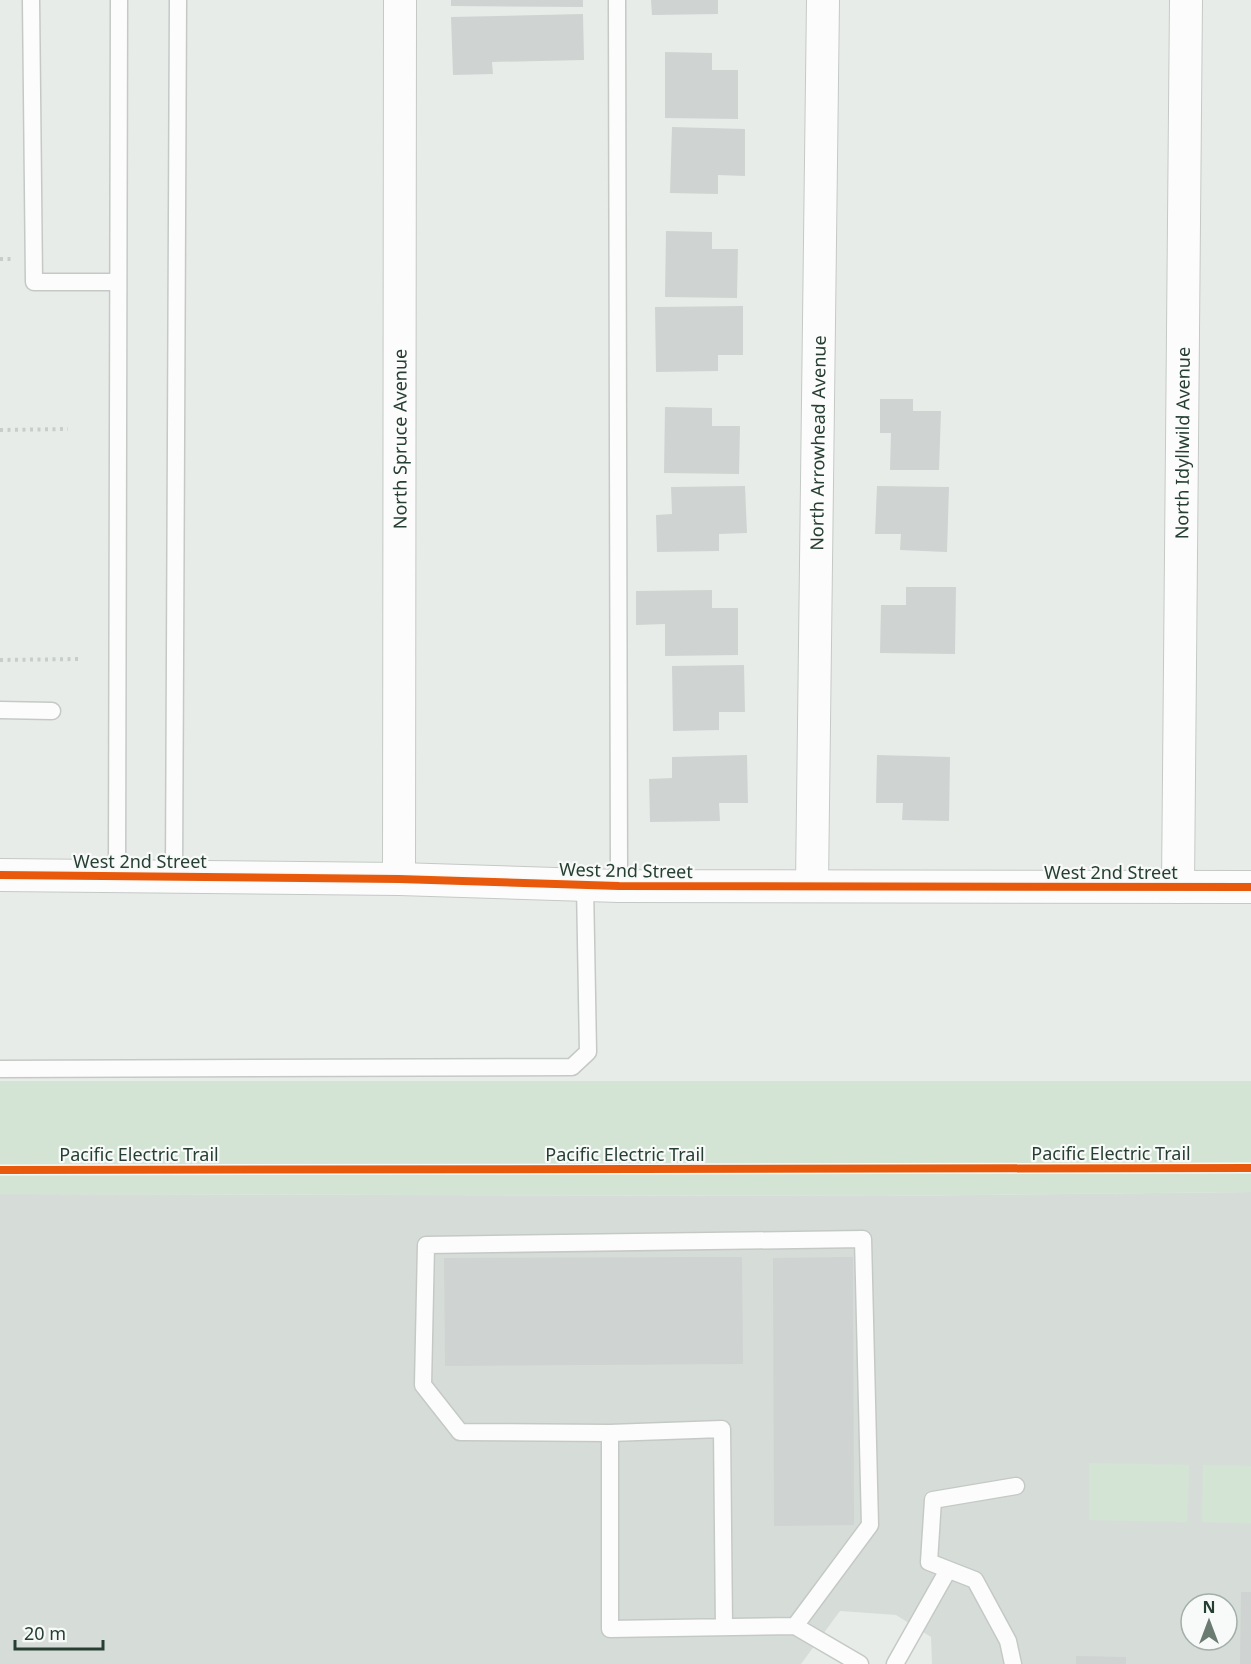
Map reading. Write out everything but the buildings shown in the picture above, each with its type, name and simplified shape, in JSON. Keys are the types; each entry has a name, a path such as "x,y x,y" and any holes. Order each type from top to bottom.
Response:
{"street":[{"name":"North Spruce Avenue","path":"399,879 400,0"},
{"name":"North Arrowhead Avenue","path":"812,885 823,0"},
{"name":"North Idyllwild Avenue","path":"1178,887 1186,0"},
{"name":"West 2nd Street","path":"0,874 399,879 619,886 1251,887"}],"lane":[{"path":"31,0 34,282 118,282"},
{"path":"117,876 119,0"},
{"path":"174,876 178,0"},
{"path":"617,0 619,886"},
{"path":"0,710 52,711"},
{"path":"0,1069 572,1067 588,1052 585,885"},
{"path":"724,1627 722,1429 610,1433 460,1432 423,1385 426,1245 864,1239 870,1525 795,1626"},
{"path":"610,1433 610,1629 795,1626 860,1664"},
{"path":"1013,1664 1008,1641 975,1580 929,1562 933,1500 1016,1486"},
{"path":"895,1664 948,1570"}],"path":[{"path":"0,430 68,429"},
{"path":"0,660 78,659"}],"shaded area":[{"path":"1251,1192 1251,1664 932,1664 931,1637 896,1615 840,1611 801,1664 0,1664 0,1194 881,1196"}],"green space":[{"path":"0,1081 1251,1081 1251,1192 881,1196 0,1194"},
{"path":"1089,1463 1189,1465 1187,1522 1089,1520"},
{"path":"1203,1465 1251,1466 1251,1523 1202,1522"}],"cycle path":[{"path":"0,875 399,879 619,886 1251,887"},
{"name":"Pacific Electric Trail","path":"0,1170 1251,1168"}]}
